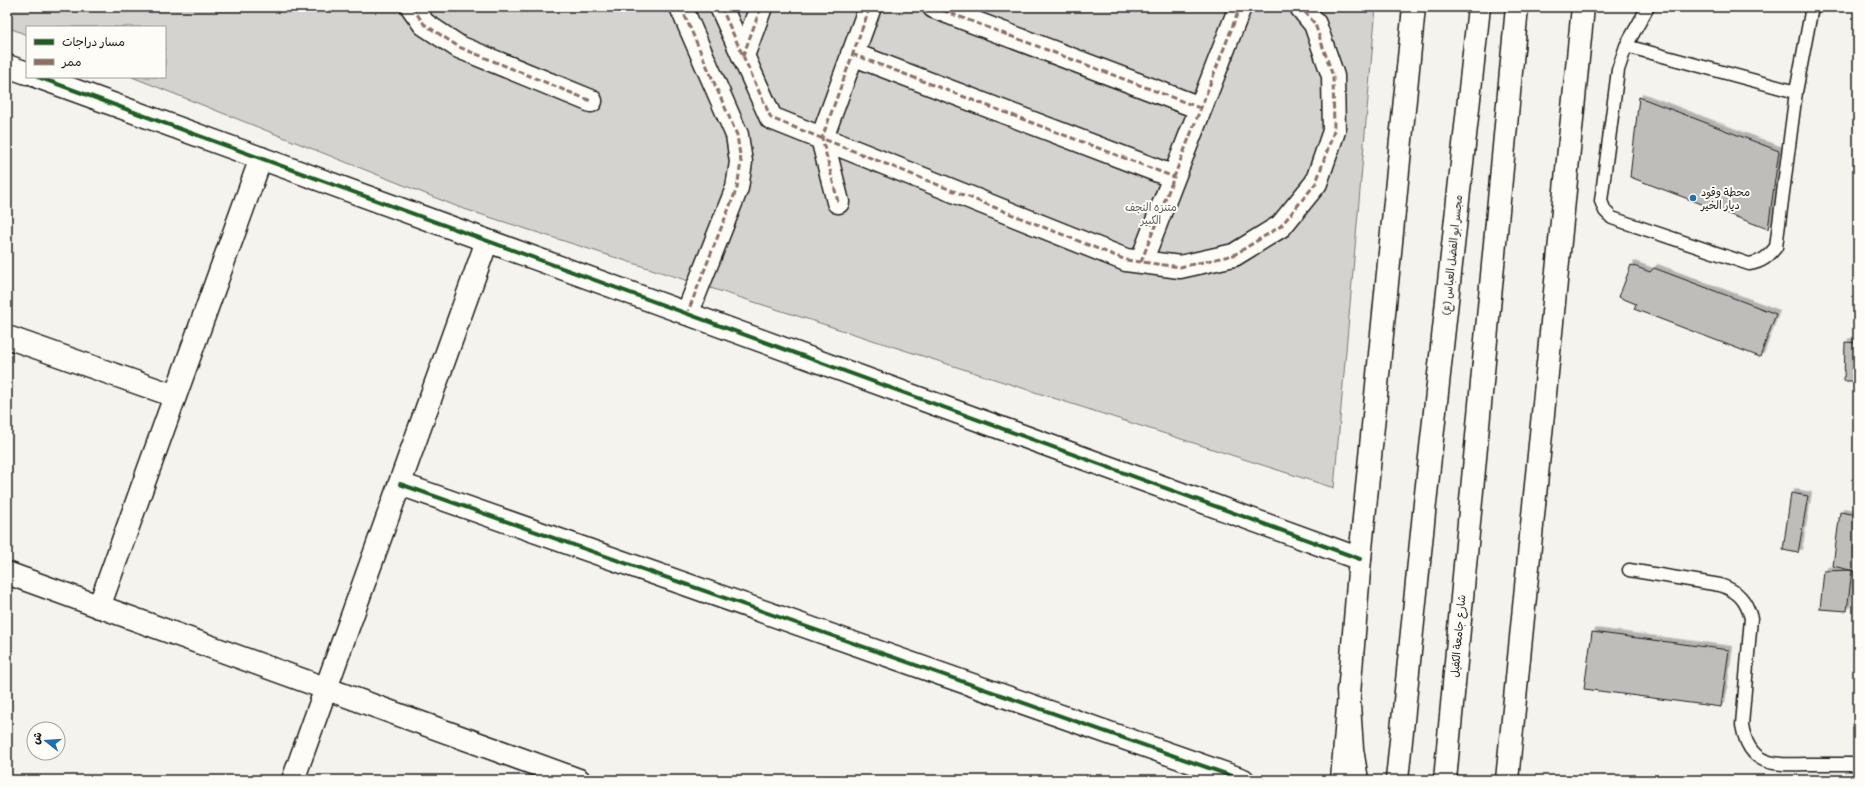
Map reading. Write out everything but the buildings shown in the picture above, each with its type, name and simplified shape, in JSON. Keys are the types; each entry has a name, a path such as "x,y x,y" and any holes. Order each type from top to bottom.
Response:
{"street":[{"path":"412,7 424,24 459,47 591,102"},
{"path":"681,7 737,135 741,162 737,188 687,314"},
{"path":"721,7 771,118 1126,260 1180,267 1234,255 1281,226 1316,183 1334,131 1334,76 1315,24 1301,7"},
{"path":"743,56 761,7"},
{"path":"838,202 822,138 870,7"},
{"path":"934,7 1200,108"},
{"path":"1342,780 1348,690 1360,559 1414,7"},
{"name":"مجسر ابو الفضل العباس (ع)","path":"1398,780 1425,503 1479,7"},
{"name":"شارع جامعة الكفيل","path":"1445,780 1516,7"},
{"path":"1507,780 1583,7"},
{"path":"1141,262 1237,8"},
{"path":"852,54 1174,177"},
{"path":"7,66 26,73"},
{"path":"41,78 1360,559"},
{"path":"99,607 261,158"},
{"path":"293,780 487,241"},
{"path":"7,337 175,396"},
{"path":"400,484 1242,780"},
{"path":"7,573 326,689 543,774 579,780"},
{"path":"1348,690 1352,749 1357,780"}],"lane":[{"path":"1648,7 1626,46 1616,78 1601,191 1601,201 1605,211 1612,218 1749,264 1760,262 1769,256 1776,247 1796,92 1812,7"},
{"path":"1626,46 1796,92"},
{"path":"1629,570 1720,585 1732,589 1741,596 1748,606 1751,618 1742,725 1744,738 1750,749 1759,758 1778,765 1858,764"}],"green space":[{"name":"متنزه النجف الكبير","path":"7,7 1376,7 1334,488 461,208 135,78 166,78 166,26 26,26 26,35 7,27"}],"marked path":[{"path":"412,7 424,24 459,47 591,101"},
{"path":"681,7 737,135 741,162 737,188 687,314"},
{"path":"721,7 771,118 1126,260 1180,267 1234,255 1281,226 1316,183 1334,131 1333,76 1315,24 1301,7"},
{"path":"743,56 761,7"},
{"path":"838,202 822,138 870,7"},
{"path":"934,7 1200,108"},
{"path":"1141,262 1240,7"},
{"path":"852,54 1174,177"}],"cycle path":[{"path":"41,78 1360,559"},
{"path":"400,484 1243,780"}],"place":[{"name":"محطة وقود ديار الخير","path":"1693,198"}]}
